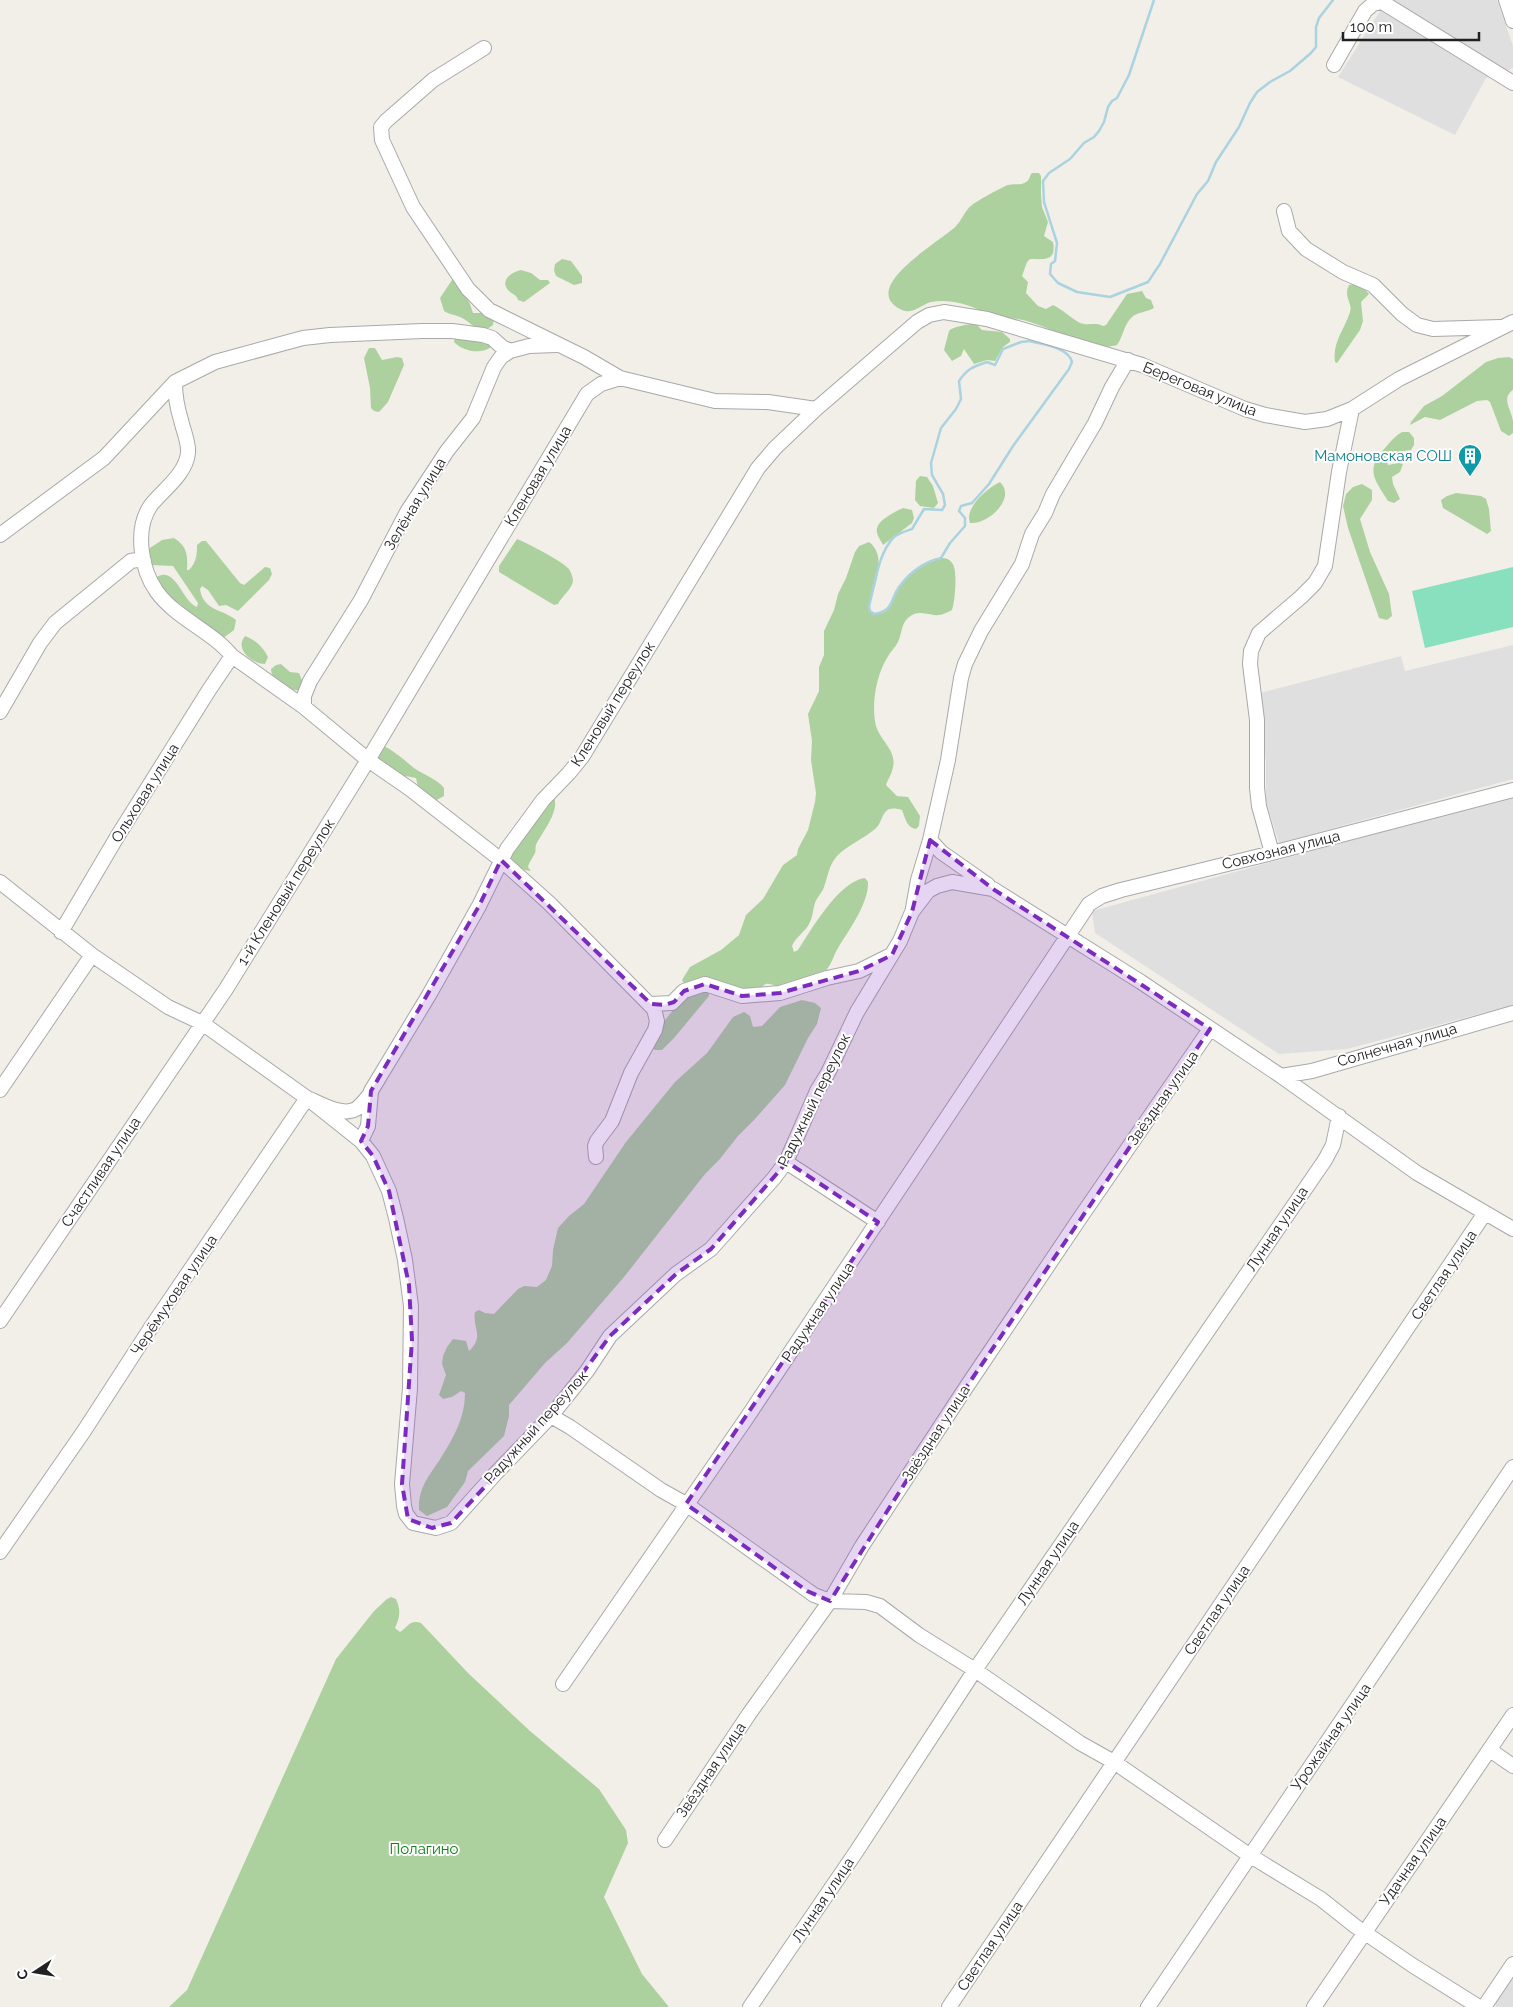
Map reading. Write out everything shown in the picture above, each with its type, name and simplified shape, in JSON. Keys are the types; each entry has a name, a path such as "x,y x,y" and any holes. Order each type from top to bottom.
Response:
{"street":[{"path":"1506,0 1513,21"},
{"path":"1334,65 1365,11 1373,4 1382,2 1513,83"},
{"path":"484,48 440,75 412,97 383,124 381,135 413,207 468,289 489,310 584,357 620,378 715,401 768,402 816,408"},
{"path":"1284,211 1289,231 1306,249 1343,272 1373,285 1408,319 1418,325 1433,329 1511,327"},
{"name":"Береговая улица","path":"929,315 944,312 978,317 1100,354 1128,360 1155,370 1225,402 1265,415 1305,422 1316,421 1352,409 1399,379 1511,327"},
{"name":"Кленовый переулок","path":"361,1141 368,1126 370,1094 483,899 501,860 518,833 543,800 582,757 758,468 775,448 816,408 898,337 922,318 929,315"},
{"path":"0,535 104,458 175,382 215,362 303,338 330,335 422,331 472,333 487,336 510,351 529,346 559,345"},
{"name":"Зелёная улица","path":"304,707 304,696 310,681 361,600 407,512 450,446 473,418 494,367 501,357 510,351"},
{"path":"912,912 918,880 930,840 948,760 955,725 956,702 965,664 981,632 1022,564 1032,534 1095,423 1112,386 1128,360"},
{"name":"Кленовая улица","path":"368,760 587,394 602,384 620,378"},
{"path":"175,382 176,403 187,442 188,454 181,470 150,507 146,515 143,533 144,561 153,586 176,610 225,647 232,656 304,707 368,760 410,789 501,860 549,903 650,1004 656,1017 655,1030 631,1073 612,1121 597,1141 595,1146 596,1157"},
{"path":"1272,853 1259,806 1257,788 1258,720 1250,664 1251,651 1259,633 1315,583 1325,566 1339,472 1352,409"},
{"path":"0,712 40,643 54,623 131,561 144,561"},
{"name":"Ольховая улица","path":"61,932 117,837 204,697 232,656"},
{"name":"1-й Кленовый переулок","path":"202,1023 226,989 368,760"},
{"name":"Совхозная улица","path":"1068,937 1084,910 1094,899 1102,896 1513,790"},
{"path":"930,840 941,852 993,889"},
{"path":"0,882 92,955 168,1007 202,1023 307,1098 361,1141"},
{"name":"Радужный переулок","path":"361,1141 373,1156 389,1191 409,1285 412,1340 402,1484 404,1506 406,1514 413,1524 440,1528 451,1523 456,1518 551,1416 587,1371 610,1336 676,1274 711,1249 763,1193 786,1162 817,1091 828,1073 857,1012 892,955 912,912 928,891 944,883 966,883 993,889 1141,982 1315,1099 1417,1173 1485,1213 1507,1218 1513,1229"},
{"name":"Радужная улица","path":"563,1684 612,1616 686,1504 746,1419 1068,937"},
{"path":"0,1090 92,955"},
{"path":"650,1004 672,1004 684,991 705,984 742,996 780,993 827,978 859,971 892,955"},
{"name":"Солнечная улица","path":"1281,1076 1312,1071 1513,1012"},
{"name":"Счастливая улица","path":"0,1321 202,1023"},
{"name":"Звёздная улица","path":"665,1840 749,1714 830,1601 862,1546 963,1392 1210,1029"},
{"path":"1312,1071 1315,1099"},
{"path":"307,1098 343,1111 356,1109 370,1094"},
{"name":"Черёмуховая улица","path":"0,1552 84,1431 150,1329 307,1098"},
{"name":"Лунная улица","path":"750,2007 856,1852 975,1670 1325,1160 1333,1145 1339,1116"},
{"path":"786,1162 878,1222"},
{"name":"Светлая улица","path":"949,2007 1485,1213"},
{"path":"551,1416 661,1490 686,1504 807,1590 830,1601 874,1603 1080,1743 1114,1762 1249,1855 1321,1899 1412,1965 1479,2007"},
{"name":"Урожайная улица","path":"1148,2007 1513,1467"},
{"name":"Удачная улица","path":"1314,2007 1513,1715"},
{"path":"1490,1750 1513,1766"},
{"path":"1484,2007 1513,1964"}],"highlighted area":[{"path":"930,840 993,889 1210,1029 963,1392 830,1601 807,1591 686,1504 878,1222 787,1162 711,1249 676,1274 610,1336 551,1416 451,1523 432,1528 408,1519 402,1484 412,1340 409,1285 389,1191 373,1156 361,1141 368,1126 371,1091 479,906 501,860 651,1004 664,1005 674,1002 684,991 705,984 742,996 780,993 859,971 892,955 912,912"}],"shaded area":[{"path":"1387,0 1497,0 1513,46 1513,68 1486,78 1455,135 1338,77"},
{"path":"1513,645 1513,779 1279,843 1266,801 1266,763 1260,693 1401,656 1405,671"},
{"path":"1513,796 1513,1005 1347,1049 1279,1054 1095,933 1092,911"},
{"path":"1513,1972 1513,2007 1496,2007 1495,1999"}],"green space":[{"path":"1032,173 1039,173 1041,176 1042,207 1048,222 1044,236 1053,242 1054,248 1053,253 1048,258 1030,259 1027,262 1022,276 1028,282 1026,293 1038,306 1046,309 1053,305 1080,323 1103,326 1106,325 1127,294 1142,291 1146,298 1151,300 1154,308 1132,317 1127,323 1117,345 1096,345 1084,342 1034,323 990,314 956,302 931,302 912,311 904,311 890,300 889,289 907,264 956,226 974,203 1005,186 1026,182"},
{"path":"562,259 571,261 582,276 582,283 574,285 556,276 555,264"},
{"path":"521,270 531,273 540,280 548,280 550,283 524,302 518,300 505,284 510,275"},
{"path":"452,280 457,280 473,313 486,313 494,317 493,325 481,330 462,318 444,311 440,298"},
{"path":"1359,283 1369,294 1361,302 1363,321 1360,330 1337,363 1335,362 1335,348 1351,309 1347,289 1349,285"},
{"path":"975,323 982,330 1002,332 1010,339 1010,342 1003,347 995,361 987,360 974,364 964,349 961,356 952,361 944,350 949,331"},
{"path":"469,337 491,344 491,347 482,351 467,350 454,342 455,338"},
{"path":"369,348 375,348 382,360 402,358 404,365 388,402 379,412 371,408 370,388 364,358"},
{"path":"1509,357 1513,359 1513,390 1509,393 1507,400 1513,421 1513,433 1509,436 1501,431 1490,402 1487,400 1477,401 1440,420 1425,417 1410,425 1424,406 1442,396 1486,362"},
{"path":"1402,432 1409,432 1414,438 1414,445 1411,450 1398,453 1387,461 1388,465 1403,464 1400,472 1392,477 1400,499 1394,503 1388,501 1379,487 1373,469 1379,456 1393,439"},
{"path":"920,476 927,477 933,486 938,503 934,508 920,506 915,500 916,481"},
{"path":"1000,482 1004,488 1005,495 1003,503 985,520 970,523 970,511 973,505 983,494"},
{"path":"1362,484 1372,490 1372,500 1360,519 1370,552 1389,594 1392,616 1387,620 1379,618 1348,528 1343,506 1346,494 1353,487"},
{"path":"1456,493 1481,496 1486,499 1491,531 1487,534 1443,508 1441,500"},
{"path":"903,508 912,510 914,518 912,523 883,545 877,533 879,525 886,518"},
{"path":"174,538 182,544 186,551 187,570 195,562 197,545 202,541 206,541 240,583 244,585 265,567 270,568 272,574 269,580 238,611 226,605 219,606 208,590 202,586 200,589 202,596 209,606 236,620 234,630 222,639 192,617 180,604 165,595 154,579 161,575 173,579 192,604 197,607 198,603 173,566 151,565 147,550 162,540"},
{"path":"517,539 552,557 569,569 573,581 569,590 558,604 554,605 499,572 499,566"},
{"path":"869,542 875,548 879,564 869,606 870,611 874,614 885,612 902,583 930,560 945,558 951,562 955,571 952,610 939,615 918,613 908,618 904,623 898,642 883,665 877,682 874,700 876,726 894,761 892,772 886,785 897,796 908,797 920,816 919,826 916,829 910,827 902,810 890,809 886,811 875,829 834,859 823,889 815,903 810,922 792,946 794,952 798,950 818,919 845,888 855,881 865,878 868,882 865,899 858,916 830,965 822,974 781,987 766,984 758,992 685,985 682,980 690,967 721,950 739,935 746,915 763,899 783,865 797,855 798,849 808,830 816,793 811,760 812,741 808,714 819,691 819,667 824,655 824,631 834,610 838,594 855,552 859,546"},
{"path":"1513,567 1513,627 1425,648 1412,591"},
{"path":"245,636 259,644 264,650 268,657 265,664 250,659 243,651 242,641"},
{"path":"281,664 290,672 299,673 303,683 299,690 280,685 274,678 271,669"},
{"path":"384,746 441,785 444,788 444,796 435,801 418,787 416,778 400,775 393,768 381,763 377,757 380,748"},
{"path":"554,797 555,809 550,822 536,845 535,853 528,867 531,871 518,869 508,862 510,853"},
{"path":"698,989 709,992 709,996 662,1050 655,1050 651,1047 660,1028 670,1014"},
{"path":"802,1000 815,1003 821,1008 817,1024 785,1085 705,1174 624,1277 567,1343 545,1363 509,1405 509,1416 504,1436 468,1471 465,1482 447,1507 427,1516 419,1510 422,1489 453,1437 463,1412 465,1393 461,1391 452,1397 443,1399 439,1395 446,1375 442,1364 447,1347 453,1339 466,1341 469,1351 474,1346 477,1336 475,1312 479,1310 494,1314 518,1289 524,1286 537,1287 546,1280 552,1266 553,1250 558,1228 584,1204 626,1142 675,1082 707,1053 733,1017 744,1012 750,1016 753,1027 762,1026 780,1007"},
{"name":"Полагино","path":"391,1597 396,1599 399,1607 399,1617 395,1628 400,1632 414,1622 421,1623 468,1673 530,1731 599,1789 626,1830 628,1843 604,1897 642,1974 669,2007 169,2007 187,1990 336,1659 374,1611"}],"waterway":[{"path":"1154,0 1129,75 1117,98 1108,107 1104,122 1099,131 1094,137 1084,143 1070,159 1049,173 1043,181 1044,202 1057,243 1055,261 1051,264 1050,274 1058,283 1077,292 1110,297 1148,282 1160,264 1197,194 1208,181 1216,162 1239,127 1257,92 1290,71 1316,47 1316,27 1319,18 1333,0"},
{"path":"1030,341 1054,347 1066,353 1072,362 1069,369 1013,446 989,484 972,503 961,506 959,511 965,518 965,526 950,543 941,558 929,562 913,572 899,587 888,608 874,614 870,611 869,606 881,560 889,544 894,537 912,529 924,509 942,510 945,505 943,494 932,475 931,463 941,428 956,409 961,399 959,381 965,373 974,367 987,362 995,365 1003,349 1021,342 1030,341"}],"place":[{"name":"Мамоновская СОШ","path":"1470,477"}]}
